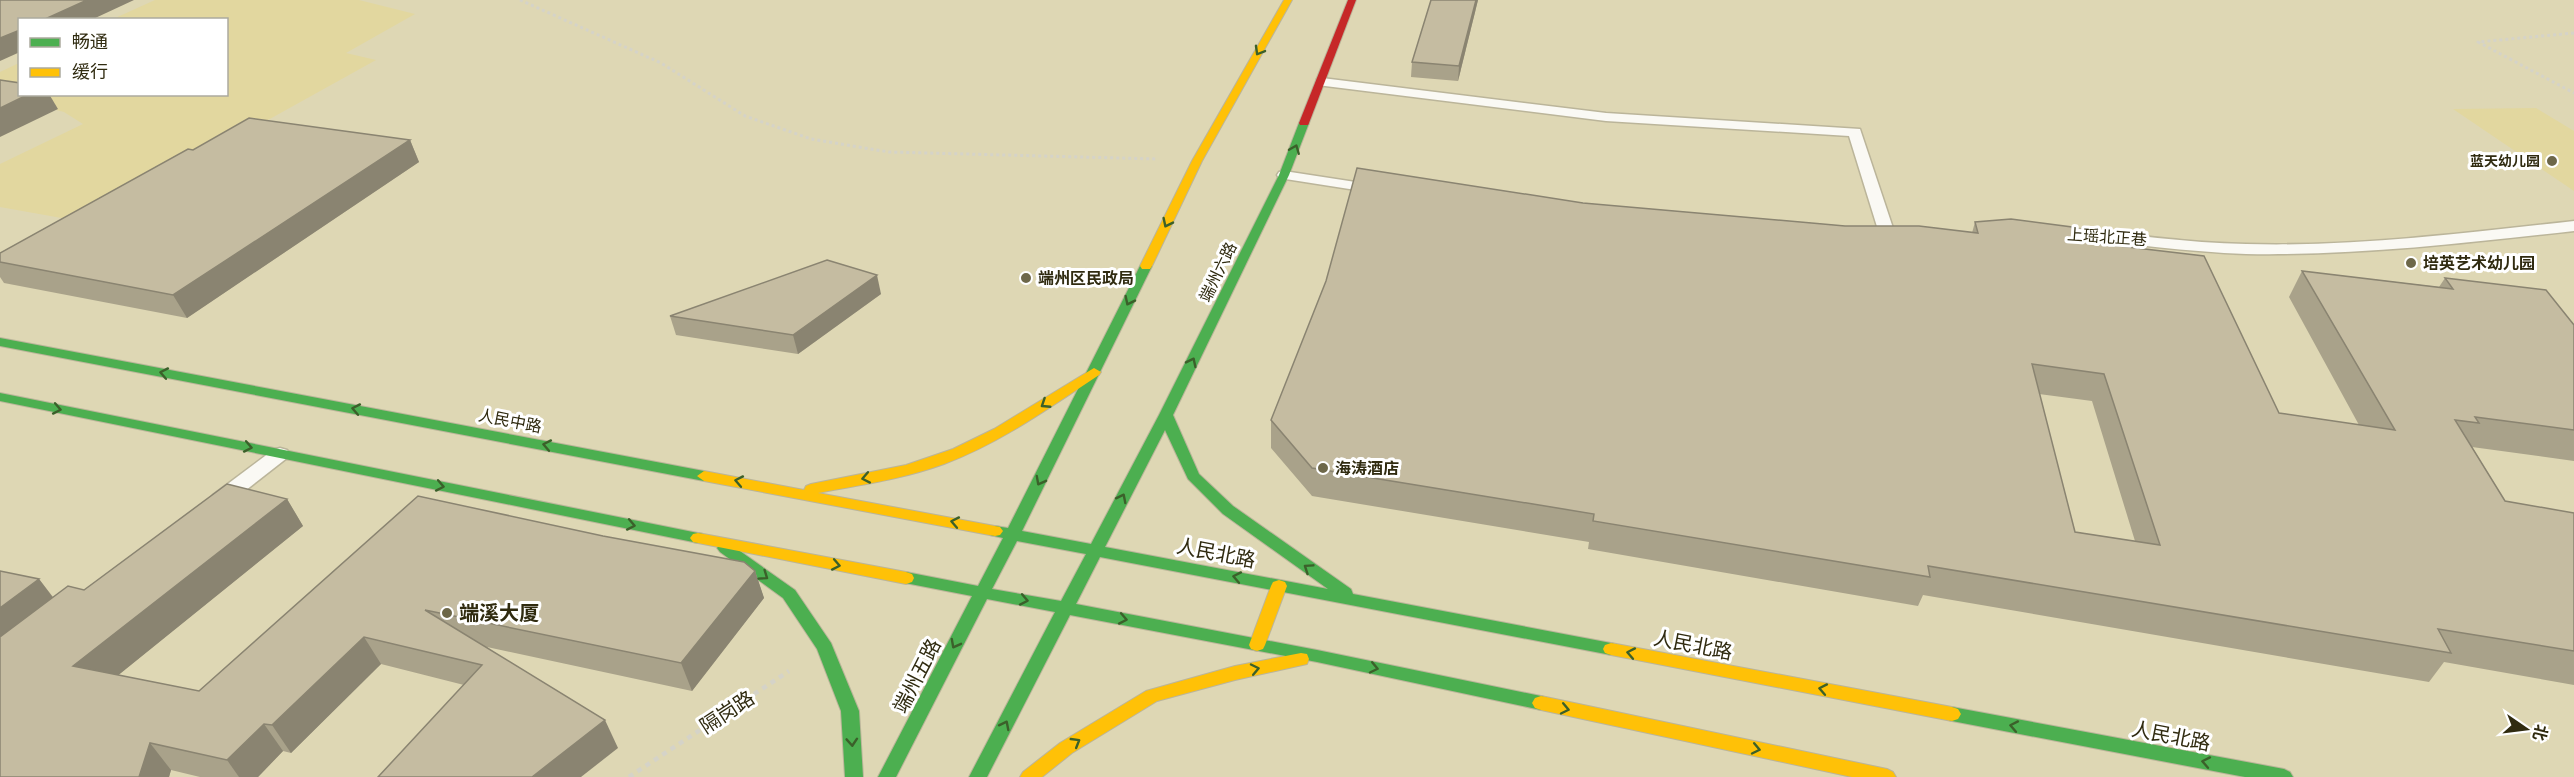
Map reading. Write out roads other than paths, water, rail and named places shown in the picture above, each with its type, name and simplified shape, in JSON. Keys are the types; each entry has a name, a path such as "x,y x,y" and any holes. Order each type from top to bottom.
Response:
{"main road":[{"path":"1013,534 1197,161 1288,0"},
{"name":"端州六路","path":"1065,608 1166,415 1284,175 1352,0"},
{"name":"人民中路","path":"0,342 1013,534"},
{"path":"796,492 892,472 953,454 1021,419 1094,372"},
{"path":"0,397 716,542 1317,656 1887,777"},
{"path":"1166,415 1193,476 1228,510 1356,601"},
{"name":"人民北路","path":"1013,534 2284,777"},
{"name":"端州五路","path":"886,777 1013,534"},
{"path":"716,542 789,594 825,648 850,711 854,777"},
{"path":"1257,645 1279,586"},
{"path":"978,777 1065,608"},
{"path":"1029,777 1066,748 1152,696 1235,673 1317,656"}],"lane":[{"path":"1322,82 1606,117 1855,132 1897,245 1870,246"},
{"path":"1284,175 1391,192"},
{"name":"上瑶北正巷","path":"2034,235 2069,233 2245,249 2326,249 2424,242 2574,226"},
{"path":"206,511 280,454"}],"place":[{"name":"蓝天幼儿园","path":"2552,161"},
{"name":"培英艺术幼儿园","path":"2411,263"},
{"name":"端州区民政局","path":"1026,278"},
{"name":"海涛酒店","path":"1323,468"},
{"name":"端溪大厦","path":"447,613"}]}
